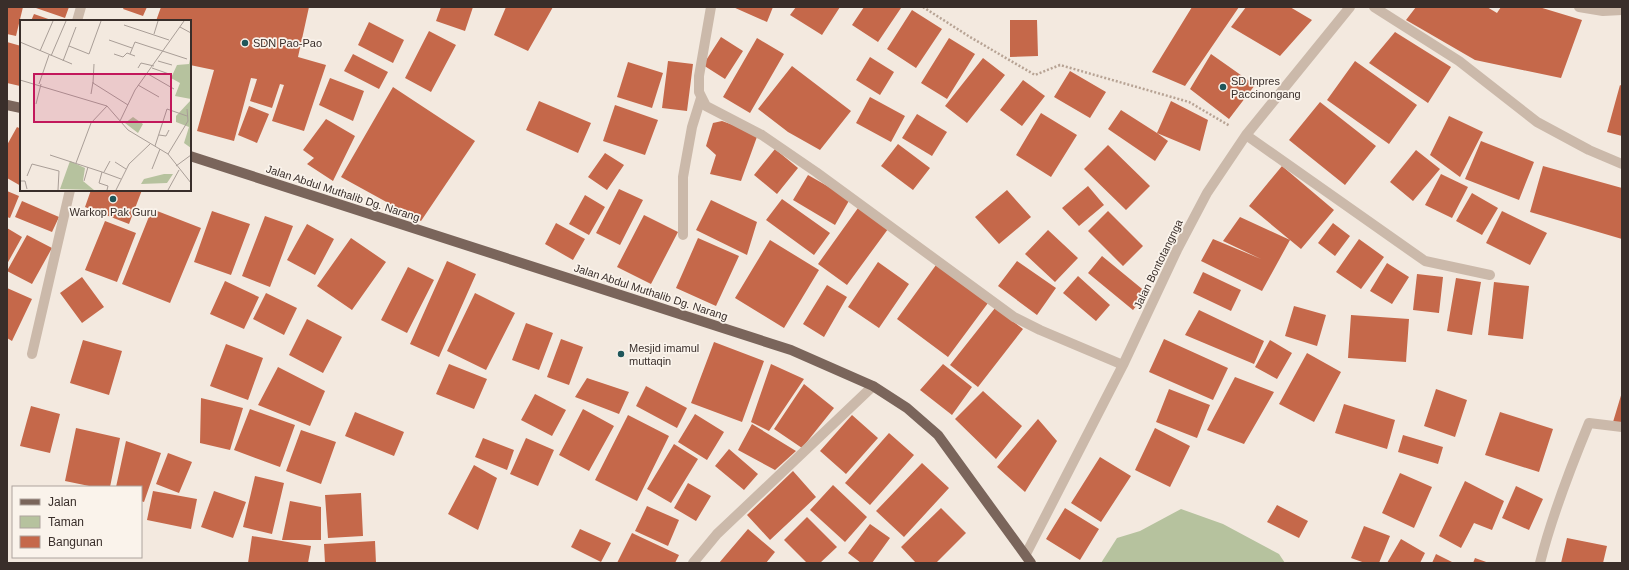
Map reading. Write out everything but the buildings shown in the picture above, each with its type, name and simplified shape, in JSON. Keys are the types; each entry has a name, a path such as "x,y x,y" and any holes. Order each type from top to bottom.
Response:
{"main road":[{"path":"7,105 20,108"},
{"name":"Jalan Abdul Muthalib Dg. Narang","path":"191,156 791,350 873,386 907,408 938,435 1028,559"}],"street":[{"path":"77,20 81,7"},
{"path":"711,7 699,76 699,92 706,106 762,135 816,172 1014,317 1040,330 1123,365"},
{"name":"Jalan Bontotangnga","path":"1028,559 1123,365 1177,250 1207,193 1246,135 1350,7"},
{"path":"1374,7 1459,61 1537,122 1588,150 1622,164"},
{"path":"1579,7 1603,11 1622,10"},
{"path":"682,235 683,176 692,127 701,98"},
{"path":"1246,135 1425,261 1490,274"},
{"path":"32,354 70,191"},
{"path":"693,563 717,534 873,386"},
{"path":"1540,563 1546,538 1569,472 1589,423 1622,427"}],"path":[{"path":"923,7 970,37 1035,75 1060,66 1189,102 1246,135"}],"green space":[{"path":"1181,509 1223,524 1279,554 1285,563 1101,563 1117,538 1140,531"}],"place":[{"name":"SDN Pao-Pao","path":"245,43"},
{"name":"SD Inpres Paccinongang","path":"1223,87"},
{"name":"Warkop Pak Guru","path":"113,199"},
{"name":"Mesjid imamul muttaqin","path":"621,354"}]}
